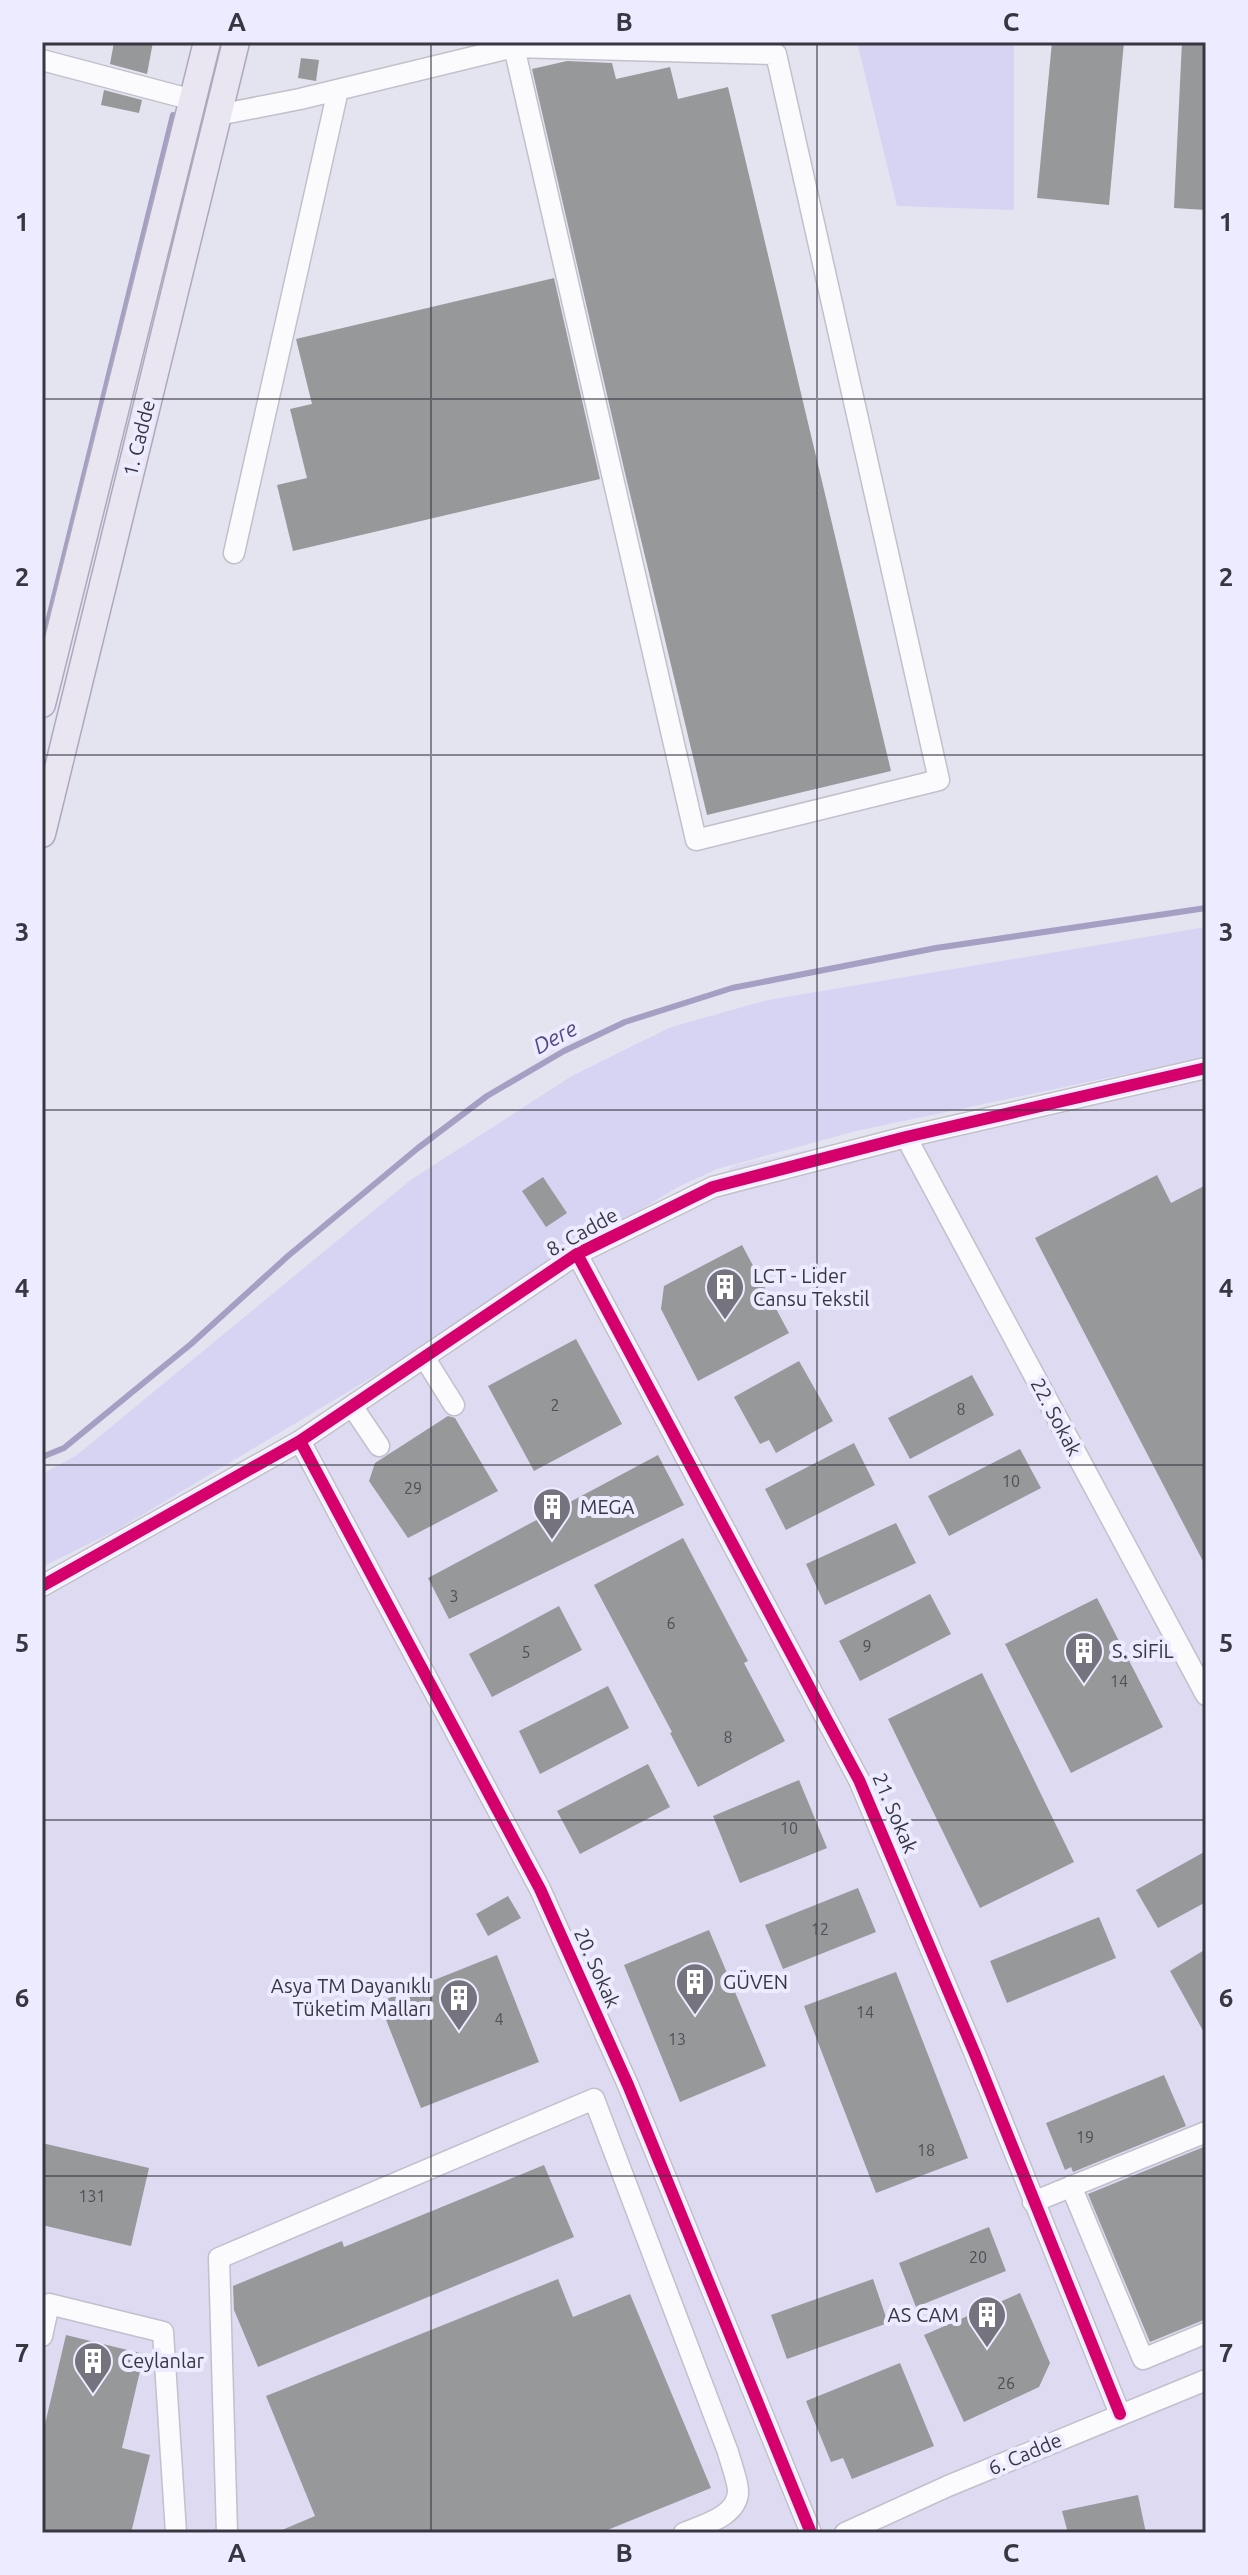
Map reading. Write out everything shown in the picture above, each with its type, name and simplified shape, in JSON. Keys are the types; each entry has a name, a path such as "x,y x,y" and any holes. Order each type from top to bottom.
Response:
{"main road":[{"name":"1. Cadde","path":"42,704 207,42"},
{"name":"1. Cadde","path":"42,834 236,42"}],"street":[{"path":"218,115 338,90 514,47 776,54 939,780 696,840 514,47"},
{"path":"42,60 193,100"},
{"path":"234,553 338,90"},
{"name":"8. Cadde","path":"42,1586 300,1441 577,1254 713,1187 906,1137 1206,1068"},
{"name":"22. Sokak","path":"906,1137 1206,1695"},
{"name":"21. Sokak","path":"577,1254 859,1780 975,2054 1120,2414"},
{"path":"424,1357 454,1405"},
{"path":"352,1406 379,1446"},
{"name":"20. Sokak","path":"300,1441 540,1889 628,2085 811,2533"},
{"path":"227,2533 219,2258 628,2085"},
{"path":"594,2099 728,2452 738,2492 733,2507 722,2516 684,2533"},
{"path":"1033,2202 1206,2132"},
{"path":"1071,2186 1143,2359 1206,2333"},
{"path":"42,2336 49,2304 163,2332 176,2533"},
{"name":"6. Cadde","path":"845,2533 948,2486 1206,2380"}],"shaded area":[{"path":"857,42 1014,42 1014,210 897,206"},
{"path":"1206,927 1206,1057 856,1131 717,1169 678,1187 461,1324 117,1530 42,1567 42,1474 77,1455 412,1179 572,1076 671,1027 768,1000"},
{"path":"1206,1065 1206,2533 42,2533 42,1596 300,1429 736,1165"}],"building":[{"path":"114,42 153,42 147,74 110,64"},
{"path":"1052,42 1124,42 1109,205 1037,198"},
{"path":"1182,42 1206,42 1206,210 1174,208"},
{"path":"301,58 319,60 316,81 298,78"},
{"path":"567,61 612,63 616,79 670,67 678,99 728,87 891,771 707,815 532,69"},
{"path":"104,90 142,100 139,113 101,105"},
{"path":"554,278 600,479 293,551 277,485 307,478 290,409 312,404 296,339"},
{"path":"1157,1175 1171,1203 1206,1185 1206,1567 1035,1238"},
{"path":"543,1177 567,1213 546,1227 522,1191"},
{"name":"LCT - Lider Cansu Tekstil","path":"742,1245 789,1333 698,1381 661,1309 664,1286"},
{"path":"576,1339 622,1424 534,1471 488,1386"},
{"path":"799,1361 833,1421 776,1453 769,1440 760,1444 734,1397"},
{"path":"972,1375 994,1415 910,1459 888,1418"},
{"path":"448,1416 455,1418 498,1491 408,1538 369,1481 375,1463"},
{"path":"854,1443 875,1485 786,1530 765,1489"},
{"path":"1020,1449 1041,1488 949,1536 928,1496"},
{"name":"MEGA","path":"658,1455 684,1505 449,1619 428,1578"},
{"path":"896,1523 916,1563 825,1605 806,1564"},
{"path":"683,1538 748,1661 744,1663 785,1741 698,1787 594,1585"},
{"path":"930,1594 951,1634 860,1681 839,1641"},
{"name":"S. SİFİL","path":"1097,1598 1163,1727 1071,1773 1005,1644"},
{"path":"559,1606 582,1650 492,1697 469,1654"},
{"path":"982,1673 1074,1862 980,1908 888,1719"},
{"path":"608,1686 629,1728 540,1774 519,1731"},
{"path":"648,1764 670,1807 580,1854 557,1811"},
{"path":"799,1780 827,1848 740,1883 713,1816"},
{"path":"1206,1851 1206,1902 1158,1928 1136,1890"},
{"path":"858,1888 876,1932 783,1969 765,1925"},
{"path":"508,1896 521,1918 488,1936 476,1914"},
{"path":"1099,1917 1116,1958 1007,2003 990,1961"},
{"name":"GÜVEN","path":"709,1930 766,2066 680,2102 624,1965"},
{"path":"1206,1949 1206,2036 1170,1971"},
{"name":"Asya TM Dayanıklı Tüketim Malları","path":"497,1955 539,2062 421,2108 379,2002"},
{"path":"896,1972 968,2158 876,2193 804,2006"},
{"path":"1164,2075 1186,2126 1073,2172 1071,2167 1065,2170 1046,2123"},
{"path":"42,2143 149,2168 131,2246 42,2225"},
{"path":"1206,2146 1206,2319 1150,2342 1088,2194"},
{"path":"544,2165 574,2237 258,2367 234,2310 233,2286 342,2241 344,2247"},
{"path":"989,2227 1006,2271 916,2307 899,2263"},
{"path":"558,2279 573,2317 630,2294 711,2488 600,2533 275,2533 315,2516 266,2396"},
{"path":"873,2279 888,2323 787,2359 771,2315"},
{"name":"AS CAM","path":"1020,2293 1050,2363 1039,2387 964,2422 924,2335"},
{"name":"Ceylanlar","path":"66,2335 144,2354 122,2448 150,2455 131,2533 42,2533 42,2437"},
{"path":"900,2363 934,2446 852,2479 843,2458 831,2462 806,2401"},
{"path":"1138,2495 1146,2533 1068,2533 1062,2511"}],"waterway":[{"path":"42,646 173,115"},
{"name":"Dere","path":"42,1457 64,1448 191,1344 288,1256 418,1148 487,1096 564,1051 625,1022 732,988 936,948 1206,908"}],"cycle path":[{"path":"42,1586 300,1441 577,1254 713,1187 906,1137 1206,1068"},
{"path":"577,1254 859,1780 975,2054 1120,2414"},
{"path":"300,1441 540,1889 628,2085 811,2533"}],"place":[{"name":"LCT - Lider Cansu Tekstil","path":"725,1321"},
{"name":"MEGA","path":"552,1541"},
{"name":"S. SİFİL","path":"1084,1685"},
{"name":"GÜVEN","path":"695,2016"},
{"name":"Asya TM Dayanıklı Tüketim Malları","path":"459,2032"},
{"name":"AS CAM","path":"987,2349"},
{"name":"Ceylanlar","path":"93,2395"}]}
